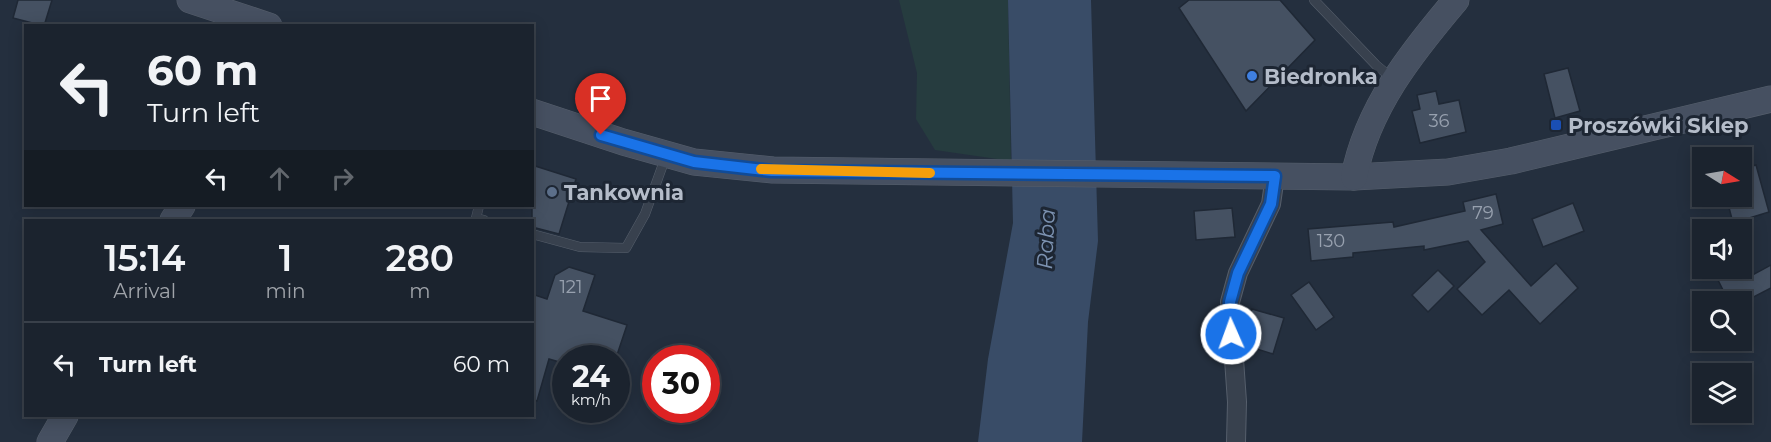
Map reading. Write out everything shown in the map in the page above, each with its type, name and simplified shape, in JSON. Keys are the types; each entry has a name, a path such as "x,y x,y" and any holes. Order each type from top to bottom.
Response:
{"main road":[{"path":"190,0 263,24"},
{"path":"1354,177 1363,144 1382,101 1424,38 1456,0"},
{"path":"534,113 694,162 772,171 1354,177 1448,172 1510,161 1771,99"},
{"path":"50,442 64,417"}],"street":[{"path":"1236,442 1238,402 1230,302 1238,273 1271,204 1275,176"}],"lane":[{"path":"1314,0 1376,65 1395,81"},
{"path":"534,235 580,247 626,248 645,214 666,155"},
{"path":"479,207 476,218 480,219"}],"green space":[{"path":"899,0 1008,0 1011,161 935,150 916,119 917,73"}],"water":[{"name":"Raba","path":"1008,0 1091,0 1098,241 1088,322 1082,442 978,442 988,359 1013,223"}],"building":[{"path":"18,0 52,0 45,24 13,18"},
{"name":"Biedronka","path":"1189,0 1280,0 1315,40 1246,111 1179,8"},
{"path":"1568,68 1580,111 1555,118 1544,74"},
{"path":"1436,91 1439,104 1459,100 1466,132 1420,143 1412,111 1420,109 1417,95"},
{"path":"1756,165 1769,212 1746,219 1732,219 1729,207 1752,207 1752,166"},
{"name":"Tankownia","path":"534,166 576,179 559,234 534,228 534,219 532,219"},
{"path":"1496,194 1503,224 1481,230 1531,286 1556,263 1578,288 1540,324 1509,290 1482,315 1457,289 1485,262 1468,241 1424,250 1424,246 1353,253 1353,257 1311,261 1308,229 1393,222 1394,227 1465,211 1463,202"},
{"path":"1573,203 1584,231 1543,247 1532,219"},
{"path":"1232,208 1235,237 1196,240 1194,211"},
{"path":"1771,265 1771,288 1752,298 1752,291 1724,291 1718,280 1752,279 1752,275"},
{"path":"569,267 595,275 583,311 627,325 620,345 552,345 552,360 549,359 537,401 534,400 534,295 547,299 555,275"},
{"path":"1438,270 1454,286 1428,312 1412,295"},
{"path":"1309,282 1334,317 1316,330 1291,295"},
{"path":"1252,309 1284,318 1273,354 1244,345"}],"slow traffic":[{"path":"761,169 930,173"}],"place":[{"name":"Biedronka","path":"1252,76"},
{"name":"Proszówki Sklep","path":"1556,125"},
{"name":"Tankownia","path":"552,192"}],"route":[{"path":"601,135 694,162 772,171 1275,176 1271,204 1238,273 1230,302 1231,334"}]}
